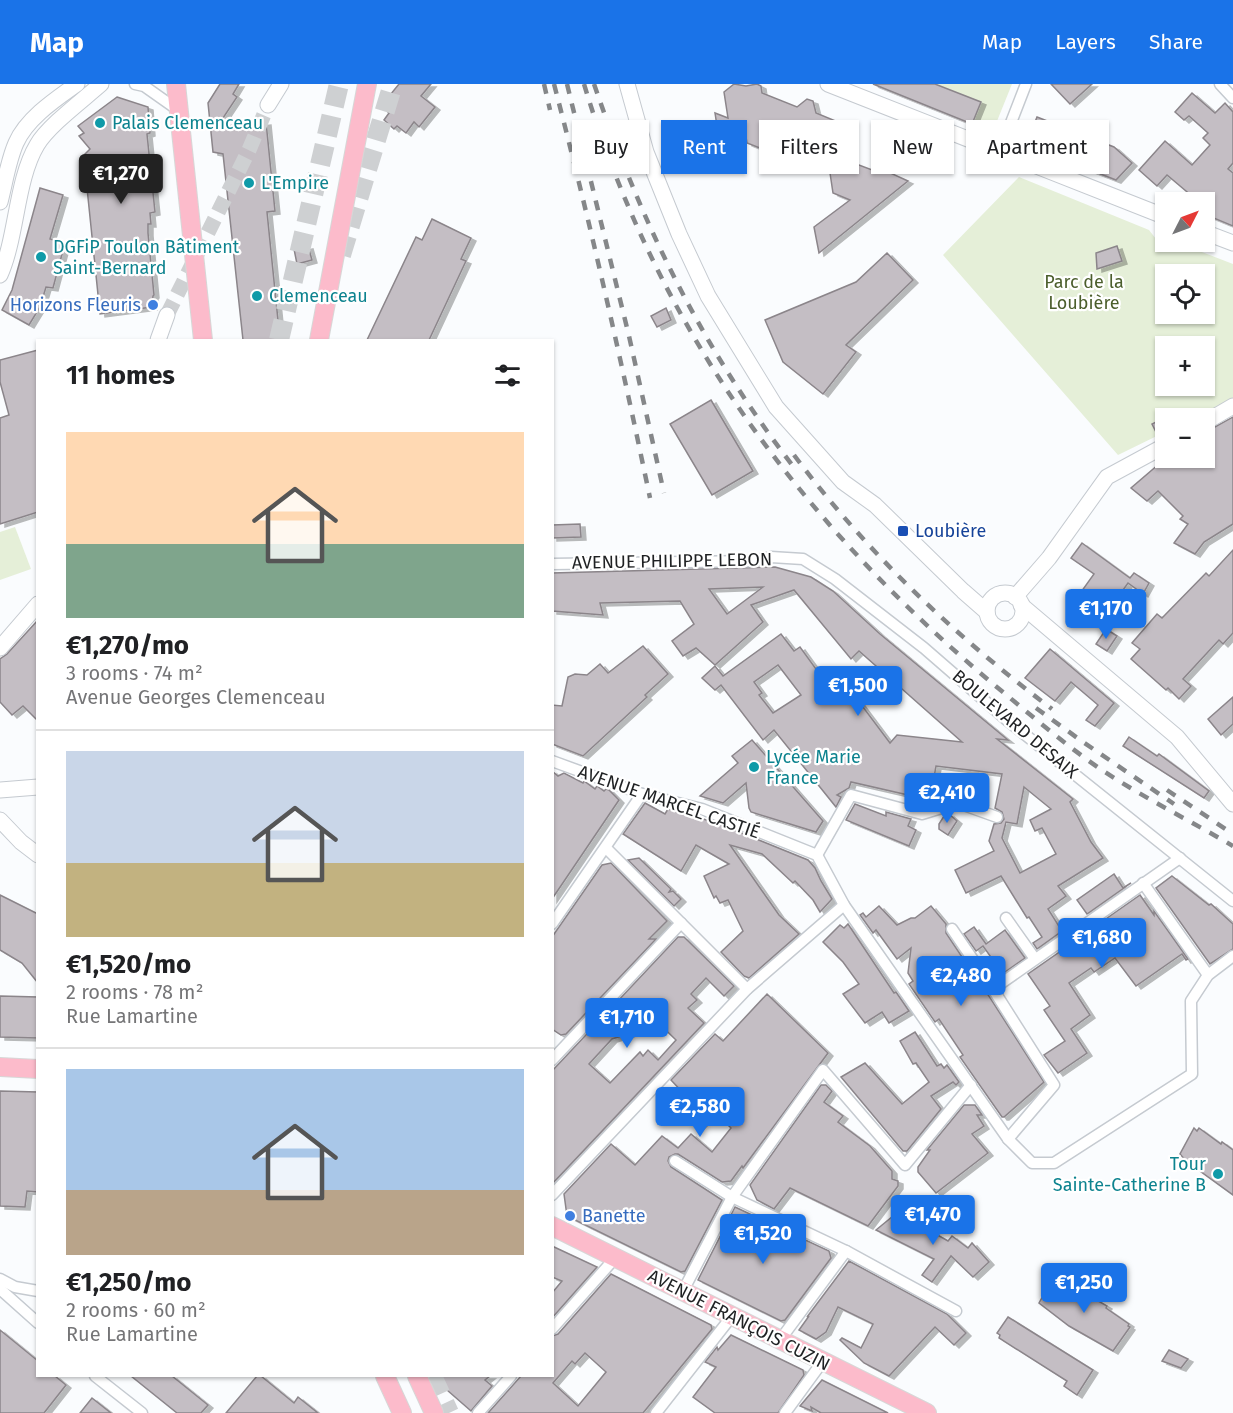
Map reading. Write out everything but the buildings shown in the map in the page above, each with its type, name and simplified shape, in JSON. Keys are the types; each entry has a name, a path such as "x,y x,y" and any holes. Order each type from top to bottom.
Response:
{"main road":[{"path":"176,84 203,339"},
{"path":"309,339 357,84"},
{"path":"318,339 367,84"},
{"path":"0,1068 36,1069"},
{"name":"AVENUE FRANÇOIS CUZIN","path":"554,1227 927,1413"},
{"path":"385,1377 402,1413"},
{"path":"417,1377 434,1413"}],"street":[{"path":"0,202 11,158 21,133 52,102 77,84"},
{"path":"0,275 27,170 37,144 48,131 100,84"},
{"path":"135,84 144,86 159,95 178,110"},
{"path":"268,105 280,84"},
{"path":"627,84 646,152 679,234 708,296 776,407 843,482 875,505 987,612"},
{"path":"828,84 966,138"},
{"path":"1012,120 1026,84"},
{"path":"1220,84 1233,98"},
{"path":"1058,174 1155,213"},
{"path":"1215,236 1233,243"},
{"path":"158,339 167,315"},
{"path":"1215,417 1233,406"},
{"path":"1014,627 1022,617 1018,601 1107,477 1155,451"},
{"name":"AVENUE PHILIPPE LEBON","path":"554,564 752,561 771,557 791,559"},
{"name":"BOULEVARD DESAIX","path":"791,559 803,559 835,579 924,648 1008,721 1233,901"},
{"path":"963,591 995,596 1005,593 1018,601 1177,737 1233,804"},
{"path":"995,596 987,612 988,618 996,627 1054,631"},
{"path":"0,648 36,606"},
{"name":"AVENUE MARCEL CASTIÉ","path":"554,762 642,794 702,809 817,855"},
{"path":"0,790 36,787"},
{"path":"554,921 642,794"},
{"path":"996,817 958,802 922,814 851,795 817,855 844,905 1008,1139 1032,1163 1054,1163 1192,1074 1191,1001 1208,975 1233,956"},
{"path":"0,820 21,842 36,853"},
{"path":"606,848 747,989"},
{"path":"993,989 1180,858"},
{"path":"1143,884 1208,975"},
{"path":"554,1193 747,989 844,905"},
{"path":"1006,918 1035,959"},
{"path":"556,1047 681,923"},
{"path":"952,929 1054,1085 1008,1139"},
{"path":"682,1291 732,1197 823,1070 906,1166 970,1085"},
{"path":"675,1161 732,1197 846,1251 956,1311"},
{"path":"780,1340 846,1251"},
{"path":"554,1327 615,1257"},
{"path":"0,1279 15,1287 36,1291"},
{"path":"0,1289 36,1322"},
{"path":"656,1413 732,1316"},
{"path":"784,1413 823,1361"},
{"path":"96,1377 142,1413"},
{"path":"478,1413 510,1377"}],"green space":[{"path":"935,84 1012,84 997,120 973,120 980,102"},
{"name":"Parc de la Loubière","path":"1019,177 1149,230 1155,238 1155,252 1202,252 1233,264 1233,399 1214,408 1155,408 1155,437 1118,455 943,255"},
{"path":"15,527 31,569 0,580 0,532"}],"tunnel":[{"path":"279,339 339,84"},
{"path":"341,255 393,84"},
{"path":"167,315 249,150 268,105"},
{"path":"432,1377 449,1413"}],"railway":[{"path":"544,84 550,110"},
{"path":"554,84 605,291 650,498"},
{"path":"567,84 629,336 664,493"},
{"path":"584,84 615,174 652,259 696,340 745,417 800,490 861,559 927,625 1035,719 1115,779 1233,846"},
{"path":"594,84 633,188 678,286 732,379 796,470"},
{"path":"794,455 851,526 914,591 981,652 1052,709"},
{"path":"1036,708 1174,804"},
{"path":"1167,790 1233,834"}],"place":[{"name":"Palais Clemenceau","path":"100,123"},
{"name":"L'Empire","path":"249,183"},
{"name":"DGFiP Toulon Bâtiment Saint-Bernard","path":"41,257"},
{"name":"Clemenceau","path":"257,296"},
{"name":"Horizons Fleuris","path":"153,305"},
{"name":"Loubière","path":"903,531"},
{"name":"Lycée Marie France","path":"754,767"},
{"name":"Tour Sainte-Catherine B","path":"1218,1174"},
{"name":"Banette","path":"570,1216"}]}
